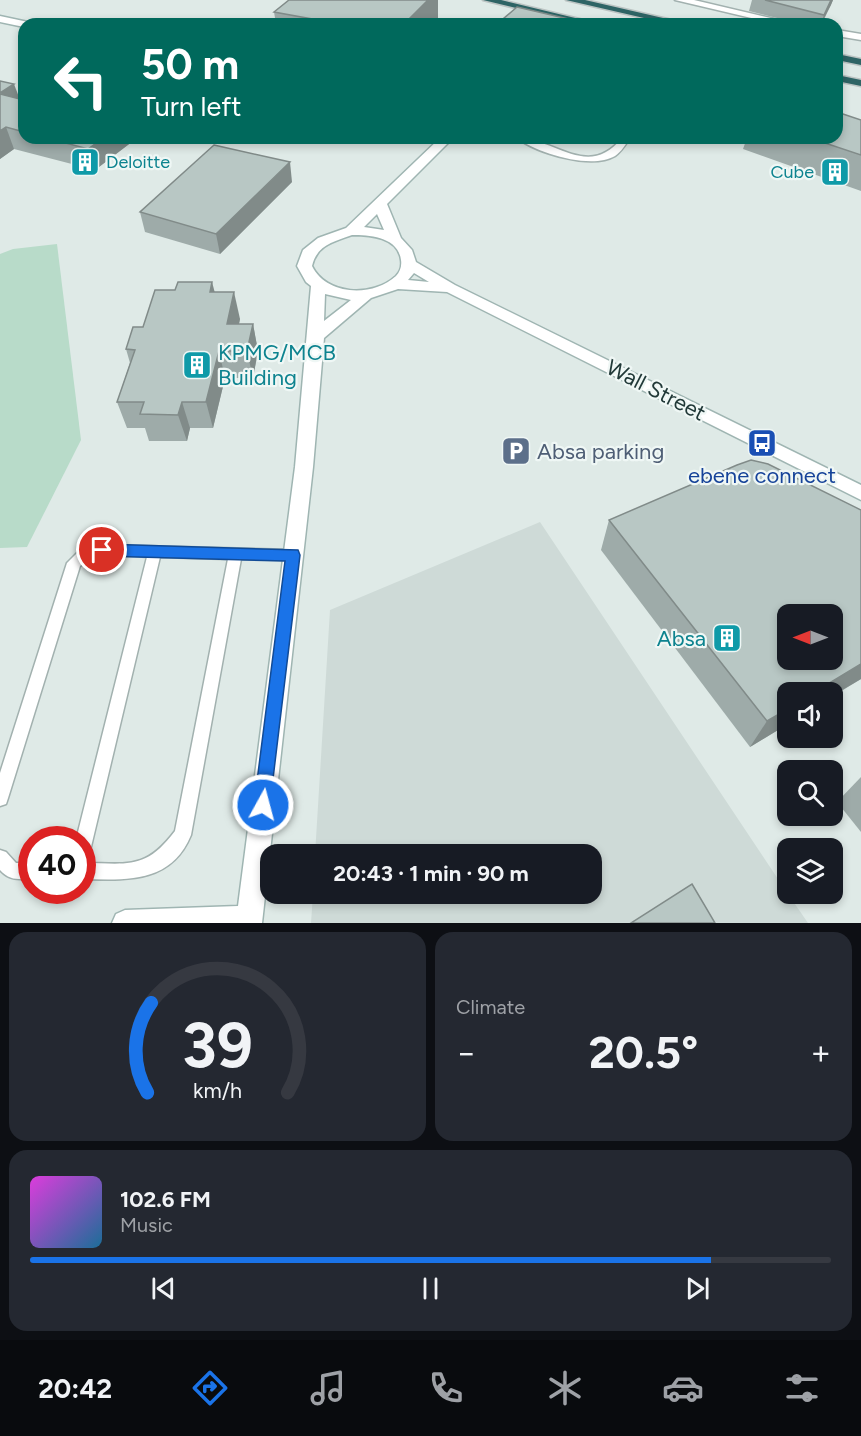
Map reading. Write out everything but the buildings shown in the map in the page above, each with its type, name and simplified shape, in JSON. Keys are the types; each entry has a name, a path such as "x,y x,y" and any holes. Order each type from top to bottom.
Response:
{"highway":[{"path":"488,0 568,18"},
{"path":"571,0 656,18"},
{"path":"843,58 861,62"},
{"path":"843,79 861,83"}],"street":[{"path":"680,0 763,18"},
{"path":"0,19 18,23"},
{"path":"843,34 861,37"},
{"path":"351,231 442,144"},
{"path":"380,203 394,238"},
{"path":"351,231 367,231 394,238 404,246 410,255 410,265 397,284 366,295 349,296 318,287 308,278 303,268 304,258 311,248 321,240 351,231"},
{"name":"Wall Street","path":"410,265 450,288 861,493"},
{"name":"Wall Street","path":"397,284 450,288"},
{"path":"125,923 249,921 293,555 316,336 318,287"},
{"path":"316,336 366,295"}],"lane":[{"path":"537,144 573,157 595,159 612,155 621,144"},
{"path":"0,798 74,563 85,554 102,550 293,555"},
{"path":"88,826 156,551"},
{"path":"96,870 146,870 168,857 183,835 236,554"},
{"path":"0,858 12,870 18,870"}],"shaded area":[{"path":"540,522 777,878 777,904 795,904 808,923 311,923 312,904 602,904 602,844 316,844 330,610"}],"green space":[{"path":"57,244 81,440 27,547 0,548 0,254 13,249"}],"place":[{"name":"Deloitte","path":"85,162"},
{"name":"Cube","path":"835,172"},
{"name":"KPMG/MCB Building","path":"197,365"},
{"name":"ebene connect","path":"762,443"},
{"name":"Absa parking","path":"516,451"},
{"name":"Absa","path":"727,638"}],"route":[{"path":"102,550 293,555 263,805"}]}
